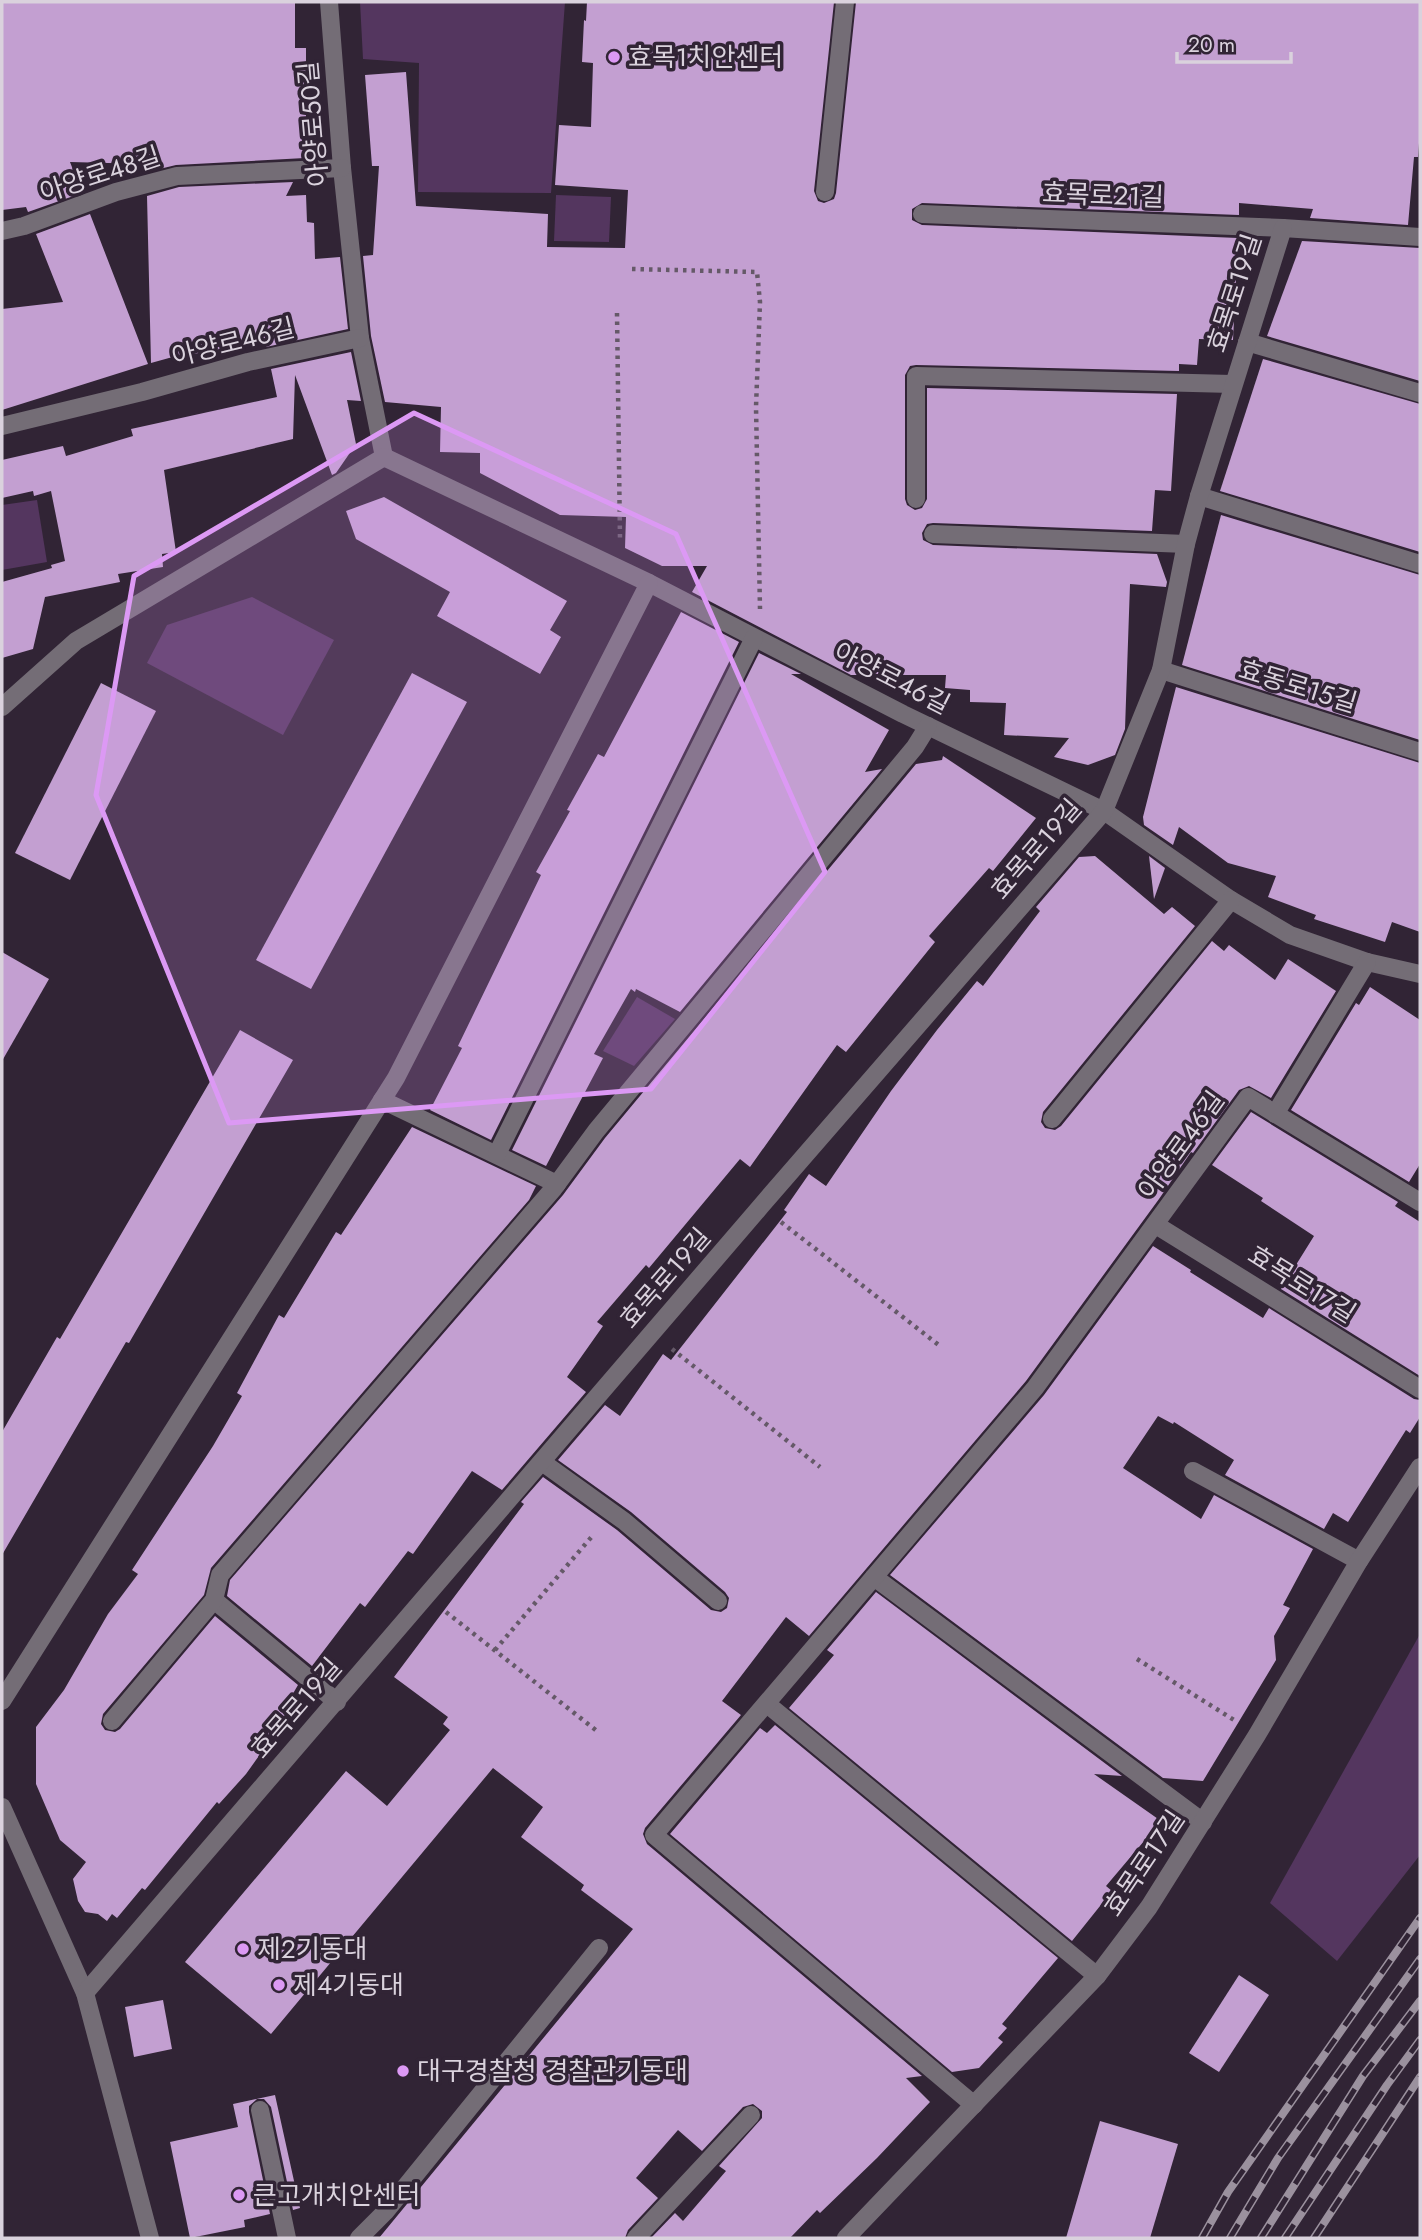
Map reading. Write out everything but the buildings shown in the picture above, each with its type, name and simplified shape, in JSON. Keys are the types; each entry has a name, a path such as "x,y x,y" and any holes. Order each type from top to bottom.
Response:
{"street":[{"name":"아양로50길","path":"329,2 342,168 360,338"},
{"path":"825,192 845,2"},
{"name":"아양로48길","path":"2,231 24,226 116,192 177,176 342,168"},
{"name":"효목로21길","path":"922,214 1283,228"},
{"name":"효목로19길","path":"85,1993 1104,811 1161,670 1186,544 1199,496 1283,228 1420,237"},
{"path":"2,707 76,641 384,457 360,338"},
{"name":"아양로46길","path":"2,426 142,392 248,362 360,338"},
{"path":"1247,342 1420,393"},
{"name":"효목로19길","path":"916,499 916,376 1232,384"},
{"name":"아양로46길","path":"384,457 649,583 928,726 1104,811 1231,900 1290,935 1367,962 1420,974"},
{"path":"1199,496 1420,564"},
{"path":"933,534 1186,544"},
{"path":"2,1700 396,1078 649,583"},
{"path":"497,1154 757,639"},
{"name":"효동로15길","path":"1161,670 1420,751"},
{"path":"113,1721 214,1600 220,1575 557,1184 596,1131 915,747 928,726"},
{"path":"1052,1119 1231,900"},
{"path":"1367,962 1275,1114 1420,1202"},
{"name":"아양로46길","path":"974,2105 654,1835 1034,1388 1248,1097 1275,1114"},
{"path":"383,1100 557,1184"},
{"name":"효목로17길","path":"1156,1225 1420,1389"},
{"path":"542,1462 612,1512 718,1601"},
{"name":"효목로17길","path":"846,2238 1097,1976 1149,1907 1257,1735 1359,1561 1420,1467"},
{"path":"1193,1471 1359,1561"},
{"path":"874,1577 1203,1822"},
{"path":"214,1600 337,1702"},
{"path":"766,1704 1097,1976"},
{"path":"2,1807 85,1993 150,2238"},
{"path":"359,2238 385,2212 599,1948"},
{"path":"260,2110 287,2238"},
{"path":"636,2238 751,2115"}],"path":[{"path":"632,269 757,272 760,302 756,407 757,639"},
{"path":"615,568 620,544 617,313"},
{"path":"761,1206 940,1346"},
{"path":"652,1333 820,1467"},
{"path":"495,1650 612,1512"},
{"path":"427,1596 597,1731"},
{"path":"1137,1659 1257,1735"}],"highlighted area":[{"path":"414,413 676,534 825,872 651,1089 229,1123 96,795 134,576"}],"shaded area":[{"path":"360,2 565,2 551,193 418,192 419,63 363,59"},
{"path":"556,195 611,197 609,242 554,241"},
{"path":"37,500 47,562 2,570 2,505"},
{"path":"252,597 334,640 283,735 147,663 167,625"},
{"path":"637,997 675,1019 634,1066 603,1051"},
{"path":"1420,1634 1420,1855 1337,1961 1270,1903"}],"railway":[{"path":"1202,2238 1228,2192 1420,1918"},
{"path":"1230,2238 1278,2158 1420,1959"},
{"path":"1261,2238 1363,2076 1420,2001"},
{"path":"1285,2238 1420,2040"},
{"path":"1314,2238 1420,2077"}],"place":[{"name":"효목1치안센터","path":"614,57"},
{"name":"제2기동대","path":"243,1949"},
{"name":"제4기동대","path":"279,1985"},
{"name":"대구경찰청 경찰관기동대","path":"403,2071"},
{"name":"큰고개치안센터","path":"239,2195"}]}
